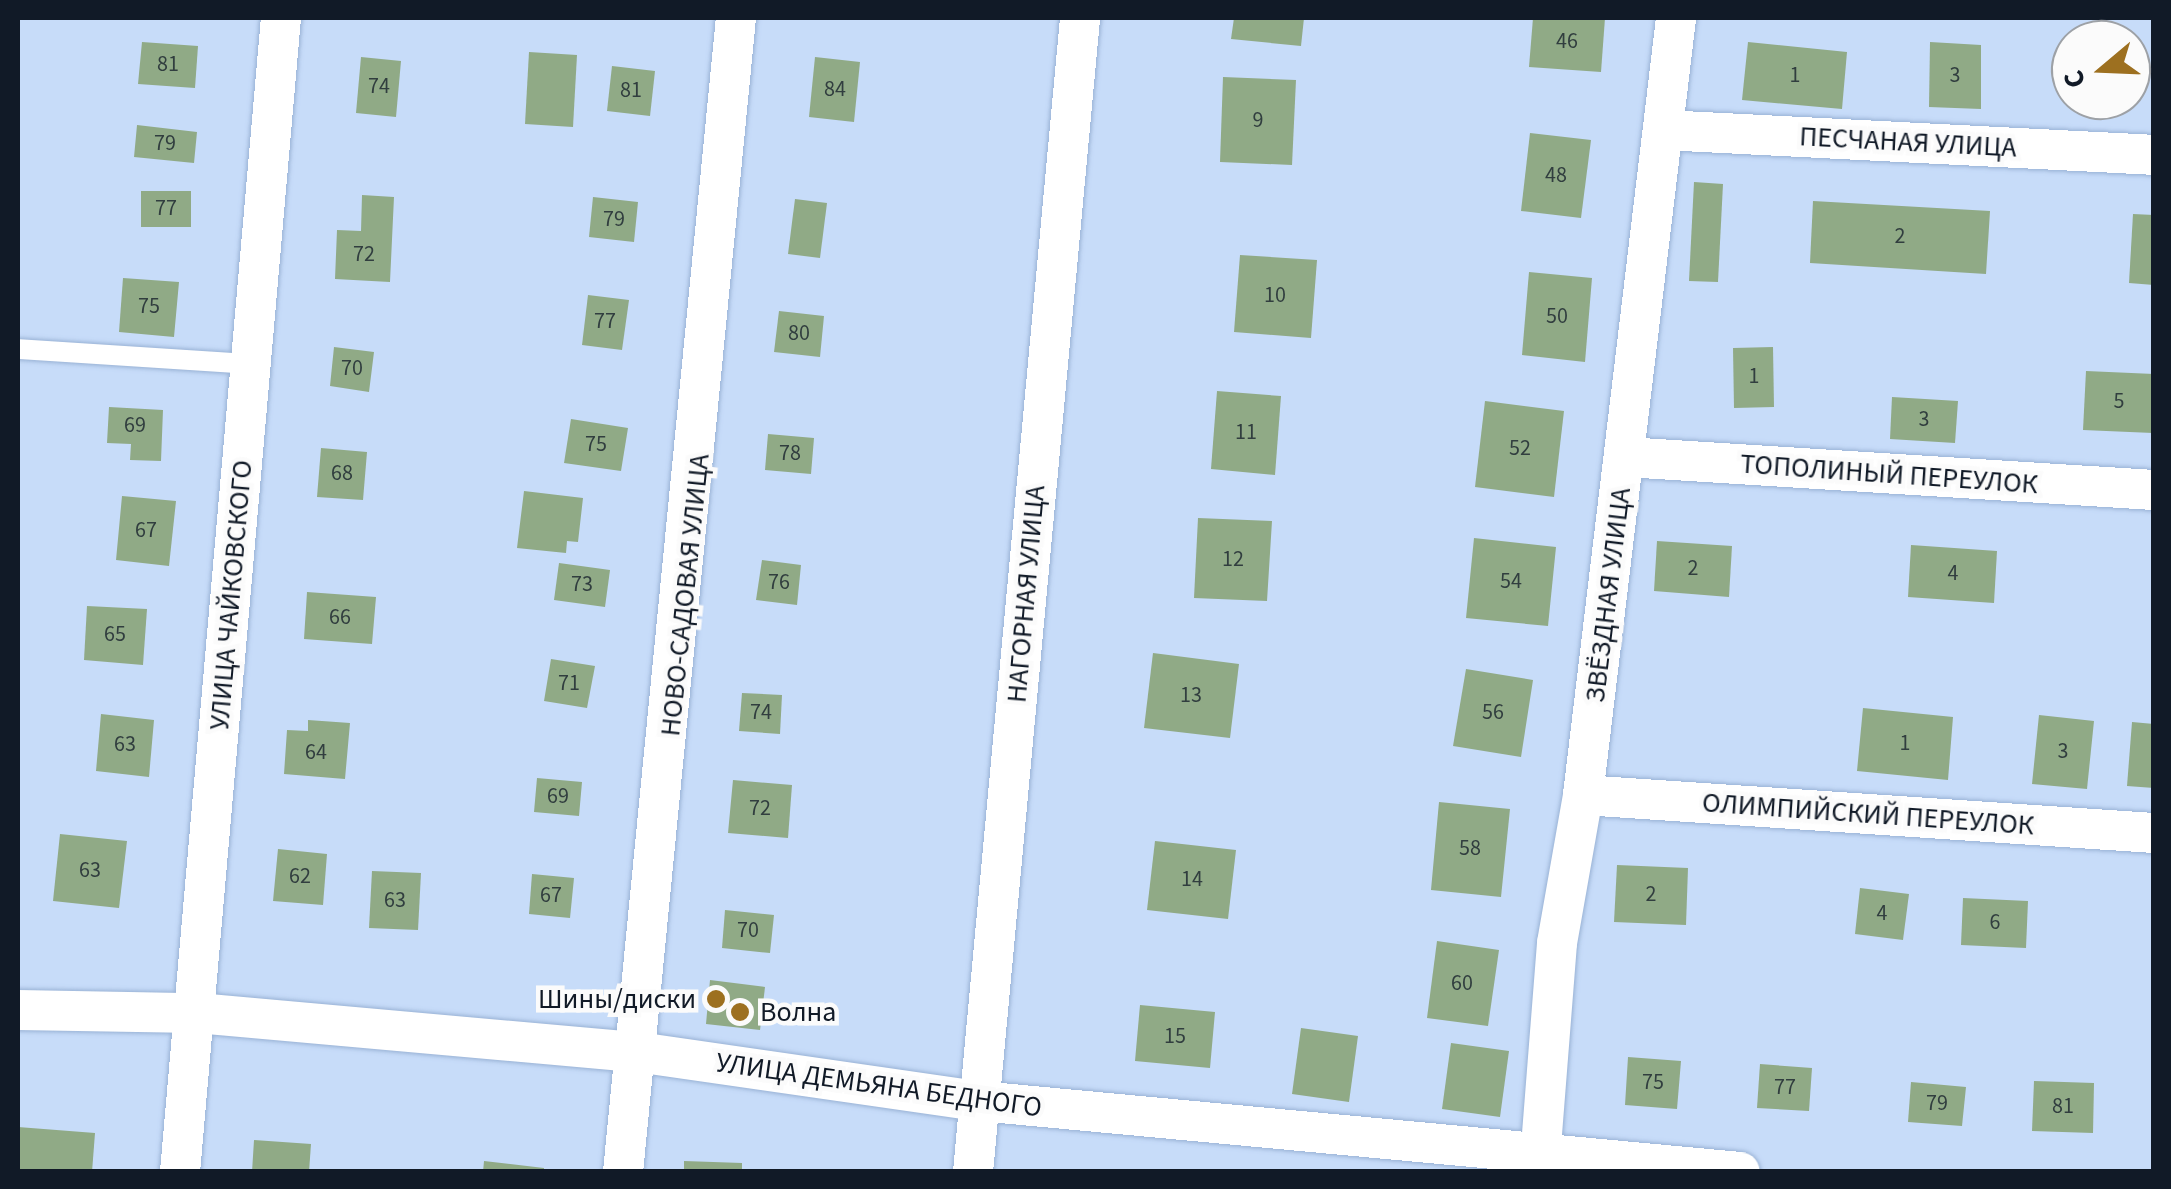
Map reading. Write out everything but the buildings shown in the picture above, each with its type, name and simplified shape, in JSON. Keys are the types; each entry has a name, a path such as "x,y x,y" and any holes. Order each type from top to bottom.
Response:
{"street":[{"name":"УЛИЦА ЧАЙКОВСКОГО","path":"180,1172 282,18"},
{"name":"НОВО-САДОВАЯ УЛИЦА","path":"623,1172 736,18"},
{"name":"НАГОРНАЯ УЛИЦА","path":"974,1172 1080,18"},
{"name":"ЗВЁЗДНАЯ УЛИЦА","path":"1540,1164 1557,943 1583,795 1676,18"},
{"name":"ПЕСЧАНАЯ УЛИЦА","path":"1663,130 2154,155"},
{"name":"ТОПОЛИНЫЙ ПЕРЕУЛОК","path":"1625,457 2154,490"},
{"name":"ОЛИМПИЙСКИЙ ПЕРЕУЛОК","path":"1583,795 2154,833"},
{"name":"УЛИЦА ДЕМЬЯНА БЕДНОГО","path":"18,1010 197,1013 637,1052 980,1101 1540,1164 1740,1172"}],"lane":[{"path":"18,349 250,364"}],"place":[{"name":"Шины/диски","path":"716,999"},
{"name":"Волна","path":"740,1012"}]}
